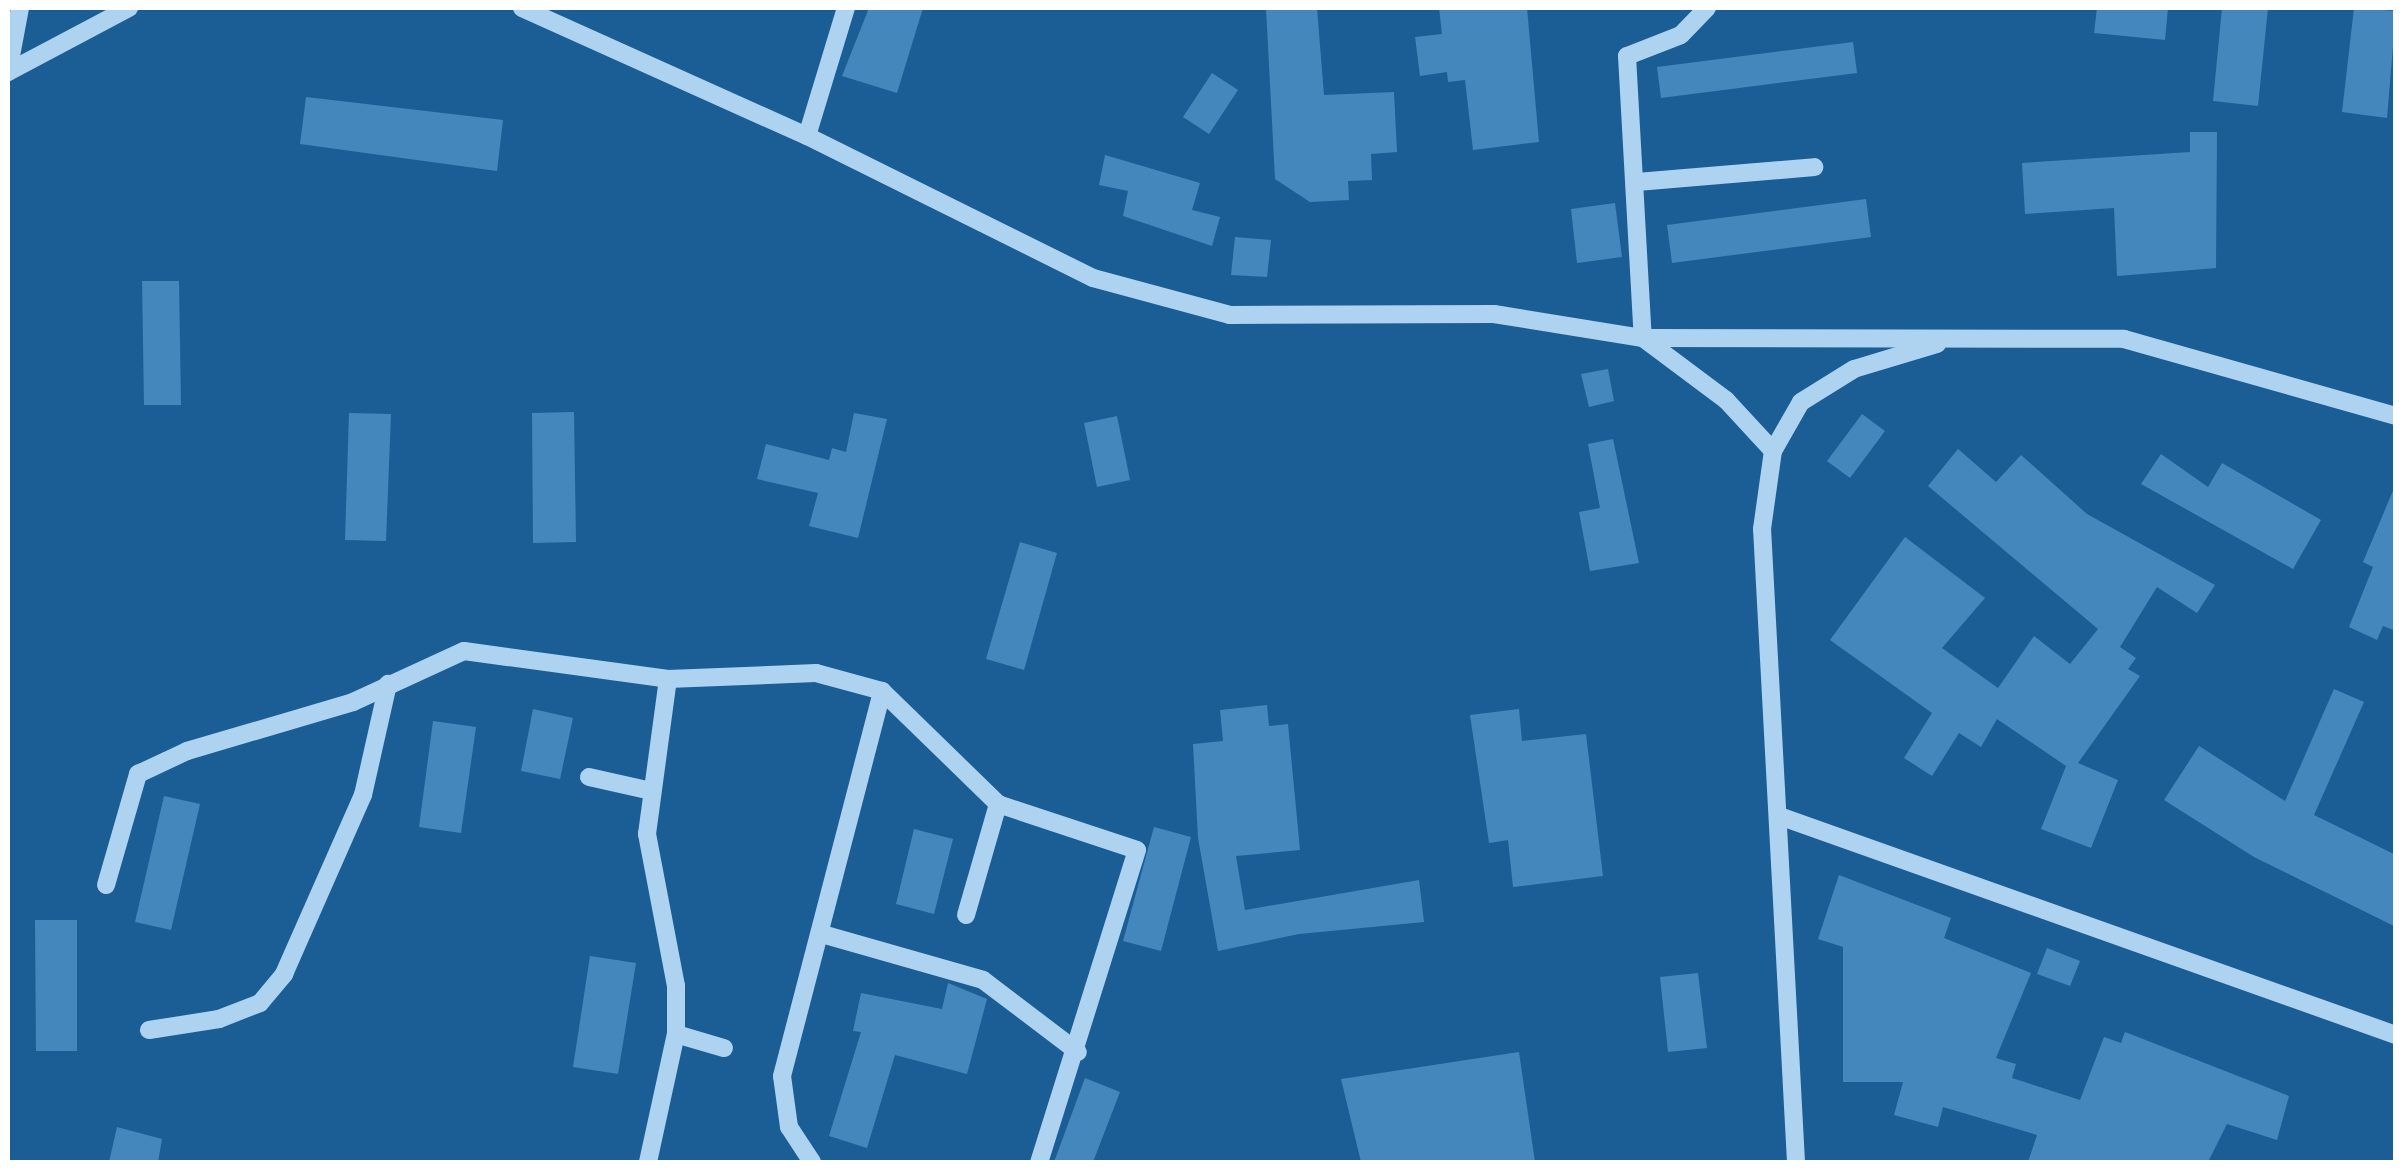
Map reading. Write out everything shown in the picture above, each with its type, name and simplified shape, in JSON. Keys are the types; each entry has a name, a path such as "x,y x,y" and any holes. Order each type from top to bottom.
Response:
{"street":[{"path":"8,72 20,8"},
{"path":"8,72 130,8"},
{"path":"522,8 807,136 1093,278 1230,315 1494,314 1643,338 2124,339 2396,416"},
{"path":"807,136 846,8"},
{"path":"1643,338 1627,56 1681,36 1707,8"},
{"path":"1636,182 1814,167"},
{"path":"1643,338 1726,400 1773,451"},
{"path":"1796,1162 1782,817 1762,528 1773,451 1801,402 1854,370 1957,338"},
{"path":"106,886 138,774 388,684 464,651 668,678 816,672 882,691 998,804 1138,850 1078,1052 1039,1162"},
{"path":"648,1162 676,1034 676,986 647,834 668,678"},
{"path":"148,1030 219,1020 260,1004 284,974 363,795 388,684"},
{"path":"812,1162 789,1126 782,1076 822,934 882,691"},
{"path":"589,778 651,791"},
{"path":"966,915 998,804"},
{"path":"1782,817 2396,1035"},
{"path":"822,934 983,980 1078,1052"},
{"path":"676,1034 724,1048"}],"building":[{"path":"869,8 923,8 897,93 842,76"},
{"path":"1266,8 1317,8 1324,95 1394,92 1397,152 1371,154 1372,180 1348,181 1349,200 1310,202 1275,179"},
{"path":"1439,8 1527,8 1539,142 1473,150 1465,80 1448,82 1447,72 1420,76 1415,37 1442,34"},
{"path":"2097,8 2168,8 2165,40 2094,33"},
{"path":"2222,8 2268,8 2258,106 2213,101"},
{"path":"2354,8 2396,11 2387,118 2342,112"},
{"path":"1853,42 1857,73 1661,98 1657,67"},
{"path":"1212,73 1238,90 1209,134 1183,117"},
{"path":"306,97 503,120 497,171 300,144"},
{"path":"2190,132 2217,132 2216,268 2117,276 2114,208 2025,214 2022,163 2190,152"},
{"path":"1105,155 1200,183 1192,210 1220,217 1212,246 1123,216 1128,191 1099,185"},
{"path":"1866,199 1871,237 1672,263 1667,225"},
{"path":"1615,203 1622,257 1577,263 1571,209"},
{"path":"1235,237 1271,240 1267,277 1231,275"},
{"path":"142,281 179,281 181,405 144,405"},
{"path":"1608,369 1614,401 1589,407 1581,374"},
{"path":"574,412 576,542 533,543 532,413"},
{"path":"349,413 391,414 386,541 345,540"},
{"path":"854,413 887,419 858,538 809,526 818,493 757,479 766,444 829,460 832,448 846,452"},
{"path":"1862,414 1885,431 1850,478 1827,461"},
{"path":"1117,416 1130,480 1097,487 1084,423"},
{"path":"1613,439 1639,563 1590,571 1579,512 1600,508 1588,444"},
{"path":"1958,449 1996,482 2021,455 2087,514 2215,585 2197,613 2157,587 2120,647 2136,658 2128,669 2140,676 2078,763 2118,780 2091,848 2041,829 2066,766 1997,719 1981,747 1959,733 1932,776 1904,758 1932,713 1830,640 1905,537 1985,598 1942,648 1998,688 2034,636 2070,664 2098,629 1928,486"},
{"path":"2161,454 2208,487 2222,463 2321,520 2293,569 2141,484"},
{"path":"2395,486 2396,631 2383,626 2377,640 2349,627 2373,567 2363,562"},
{"path":"1020,542 1057,553 1024,670 986,659"},
{"path":"2334,689 2364,702 2314,815 2396,855 2396,927 2254,857 2164,800 2199,746 2285,801"},
{"path":"1267,705 1269,726 1288,724 1300,850 1236,856 1245,910 1419,880 1424,922 1299,934 1218,951 1198,838 1193,744 1223,741 1220,710"},
{"path":"533,709 573,718 560,779 521,771"},
{"path":"1519,709 1522,741 1586,734 1603,876 1513,887 1508,840 1489,843 1470,715"},
{"path":"433,721 476,727 461,833 419,827"},
{"path":"164,796 200,804 171,930 135,922"},
{"path":"1154,827 1191,837 1161,951 1123,941"},
{"path":"914,829 953,839 934,914 896,904"},
{"path":"1839,875 1951,918 1944,938 2031,973 1996,1058 2016,1064 2012,1078 2080,1100 2104,1037 2121,1043 2125,1032 2289,1096 2277,1140 2227,1124 2208,1162 2028,1162 2037,1135 1943,1107 1938,1127 1894,1115 1903,1082 1843,1082 1843,947 1818,939"},
{"path":"35,920 77,920 77,1051 36,1051"},
{"path":"2047,948 2080,961 2070,986 2037,974"},
{"path":"590,956 636,963 618,1074 573,1067"},
{"path":"1698,973 1707,1048 1668,1052 1660,977"},
{"path":"948,983 987,999 967,1074 895,1055 867,1148 829,1136 861,1032 853,1031 861,993 942,1009"},
{"path":"1519,1052 1535,1162 1361,1162 1341,1079"},
{"path":"1085,1078 1120,1092 1093,1162 1054,1162"},
{"path":"117,1127 162,1139 158,1162 109,1162"}]}
